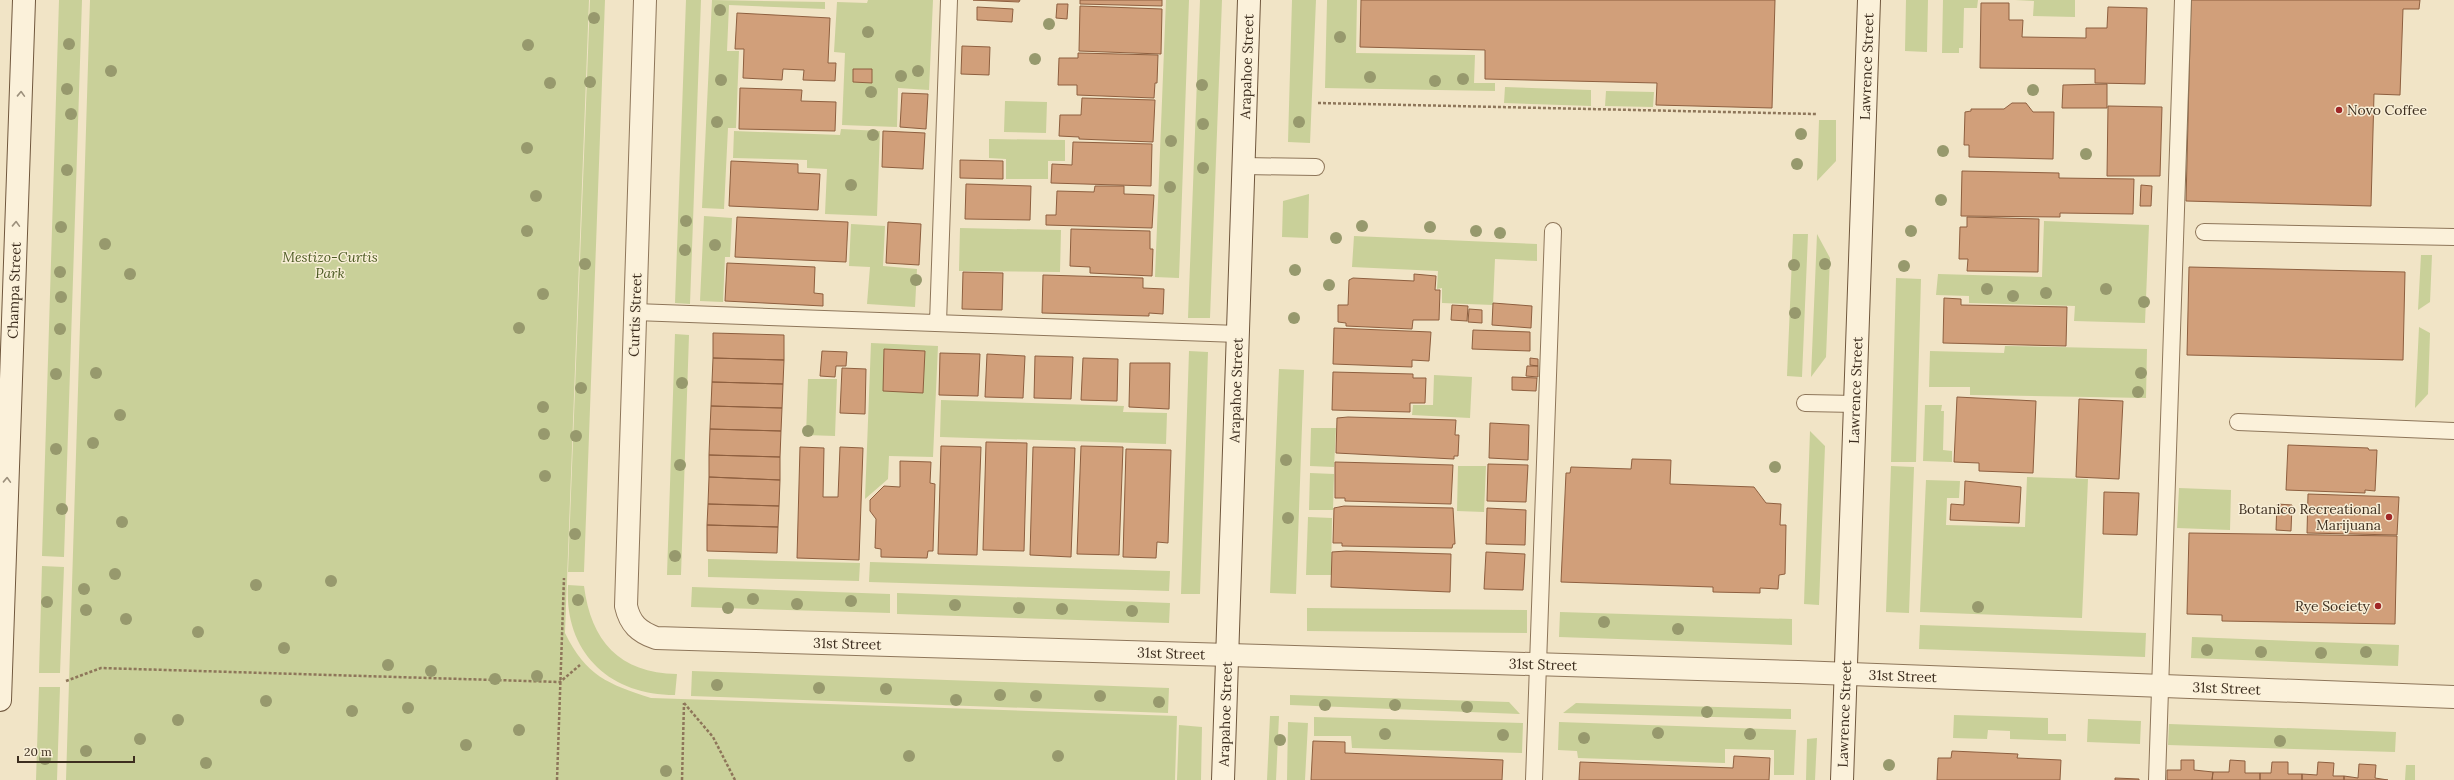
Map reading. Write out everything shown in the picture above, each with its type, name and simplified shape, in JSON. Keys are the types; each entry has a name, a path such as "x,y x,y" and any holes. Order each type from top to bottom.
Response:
{"street":[{"name":"Champa Street","path":"0,700 1,623 24,0"},
{"name":"Curtis Street","path":"635,627 629,618 626,606 645,0"},
{"name":"Arapahoe Street","path":"1223,780 1250,0"},
{"name":"Lawrence Street","path":"1842,780 1869,0"},
{"name":"31st Street","path":"635,627 645,634 656,638 1846,673 2454,697"}],"lane":[{"path":"938,323 949,0"},
{"path":"2157,780 2183,0"},
{"path":"1244,166 1316,167"},
{"path":"1534,780 1553,231"},
{"path":"2204,232 2454,237"},
{"path":"635,312 1238,334"},
{"path":"1805,403 1856,404"},
{"path":"2238,422 2454,431"}],"path":[{"path":"1318,103 1816,114"},
{"path":"557,780 564,578"},
{"path":"66,681 101,668 560,682 580,665"},
{"path":"682,780 684,702 713,737 735,780"}],"green space":[{"path":"59,0 82,0 64,557 42,556"},
{"name":"Mestizo-Curtis Park","path":"90,0 589,0 565,633 581,659 590,669 610,683 651,698 1177,716 1175,780 66,780"},
{"path":"590,0 605,0 584,572 568,572"},
{"path":"686,0 701,0 690,304 675,303"},
{"path":"712,0 825,2 825,9 729,5 727,51 739,51 736,128 728,128 724,209 702,208"},
{"path":"868,0 933,0 929,90 898,88 897,127 842,125 845,53 834,52 837,2 867,3"},
{"path":"1166,0 1189,0 1179,278 1155,277"},
{"path":"1200,0 1222,0 1210,318 1188,318"},
{"path":"1292,0 1316,0 1310,143 1288,142"},
{"path":"1327,0 1357,0 1356,53 1475,55 1474,83 1495,83 1495,91 1325,88"},
{"path":"1906,0 1928,0 1927,52 1905,51"},
{"path":"1943,0 1978,0 1977,8 1964,8 1963,48 1959,48 1959,53 1942,53"},
{"path":"2015,0 2075,0 2075,17 2033,16 2034,1"},
{"path":"1505,87 1591,90 1591,106 1504,103"},
{"path":"1606,91 1654,92 1653,107 1605,106"},
{"path":"1005,101 1047,102 1046,133 1004,132"},
{"path":"1819,120 1836,120 1836,161 1817,181"},
{"path":"841,129 880,131 877,216 825,214 827,169 807,168 807,160 733,158 734,131 840,135"},
{"path":"989,139 1065,140 1065,161 1048,161 1048,179 1006,179 1006,159 989,158"},
{"path":"1309,194 1308,238 1282,237 1283,201"},
{"path":"704,216 732,218 730,257 725,257 723,302 700,301"},
{"path":"2044,221 2149,225 2145,323 2074,321 2075,306 1969,303 1969,296 1936,295 1938,274 2042,277"},
{"path":"851,224 885,226 883,266 917,269 915,307 867,304 870,267 849,266"},
{"path":"960,228 1061,230 1060,272 959,271"},
{"path":"1793,234 1808,234 1802,377 1787,376"},
{"path":"1817,234 1830,258 1826,357 1811,377"},
{"path":"1354,236 1537,244 1537,261 1495,259 1493,305 1442,303 1442,288 1437,289 1438,271 1352,267"},
{"path":"2421,255 2432,255 2430,302 2418,310"},
{"path":"1896,278 1921,279 1916,462 1891,462"},
{"path":"2419,327 2430,333 2428,394 2415,408"},
{"path":"675,334 689,335 681,575 667,575"},
{"path":"871,343 938,346 933,457 889,456 888,479 865,499"},
{"path":"2005,346 2147,349 2146,398 1970,395 1970,387 1929,387 1930,351 2004,353"},
{"path":"1189,351 1208,352 1200,594 1181,594"},
{"path":"1279,369 1304,370 1296,594 1270,593"},
{"path":"1434,375 1472,377 1470,418 1412,415 1413,405 1433,405"},
{"path":"808,379 837,379 835,436 806,435"},
{"path":"941,400 1124,406 1123,412 1167,413 1166,444 940,437"},
{"path":"1925,405 1942,405 1941,411 1944,411 1943,450 1952,451 1952,462 1923,461"},
{"path":"1311,428 1336,428 1334,467 1310,466"},
{"path":"1810,431 1825,446 1819,605 1804,604"},
{"path":"1458,466 1486,466 1484,512 1457,511"},
{"path":"1891,466 1914,467 1909,613 1886,612"},
{"path":"1310,473 1334,474 1333,510 1309,510"},
{"path":"2027,477 2088,479 2082,618 1920,612 1926,480 1960,481 1959,498 1947,498 1946,525 2025,527"},
{"path":"2179,488 2231,490 2230,530 2177,528"},
{"path":"1308,517 1332,518 1331,575 1306,575"},
{"path":"708,559 860,563 859,581 708,577"},
{"path":"870,562 1170,571 1169,591 869,582"},
{"path":"42,566 64,567 60,673 39,673"},
{"path":"568,585 584,586 593,623 601,638 611,650 624,660 639,668 677,674 675,695 651,693 630,687 611,678 595,665 583,649 574,630 569,609"},
{"path":"692,587 890,594 890,613 691,607"},
{"path":"897,593 1170,603 1169,623 897,614"},
{"path":"1307,608 1527,610 1527,633 1307,631"},
{"path":"1560,612 1792,619 1792,645 1559,637"},
{"path":"1920,625 2146,633 2145,657 1919,649"},
{"path":"2192,637 2399,645 2398,666 2191,658"},
{"path":"692,671 1169,688 1168,713 691,696"},
{"path":"39,687 60,687 57,780 36,780"},
{"path":"1290,695 1509,702 1520,714 1290,705"},
{"path":"1576,703 1791,709 1791,719 1563,713"},
{"path":"1954,715 2048,718 2048,734 2066,734 2066,741 2010,739 2010,731 1988,730 1987,739 1953,738"},
{"path":"1270,716 1279,716 1276,780 1267,780"},
{"path":"1314,717 1523,723 1522,753 1352,748 1351,736 1314,736"},
{"path":"2088,719 2141,721 2140,744 2087,742"},
{"path":"1288,722 1308,723 1305,780 1287,780"},
{"path":"1559,722 1796,730 1794,775 1774,775 1774,750 1725,749 1725,763 1578,758 1577,751 1558,750"},
{"path":"2169,724 2396,732 2395,752 2168,745"},
{"path":"1179,725 1202,727 1201,780 1177,780"},
{"path":"1817,738 1815,780 1806,780 1807,739"},
{"path":"2406,765 2415,765 2415,780 2405,780"}],"building":[{"path":"973,0 1020,0 1019,2"},
{"path":"1080,0 1162,0 1162,6 1080,4"},
{"path":"1361,0 1775,0 1772,108 1656,105 1657,83 1485,79 1485,50 1360,47"},
{"path":"2191,0 2420,0 2419,9 2403,9 2400,95 2374,94 2371,206 2186,201"},
{"path":"1981,3 2009,3 2009,20 2023,20 2022,37 2086,38 2086,28 2107,28 2108,7 2147,8 2145,84 2095,83 2095,69 1980,68"},
{"path":"1057,4 1068,4 1067,19 1056,18"},
{"path":"1080,6 1162,9 1161,54 1079,51"},
{"path":"977,7 1013,9 1012,22 977,20"},
{"path":"737,13 830,18 828,63 836,63 835,81 803,80 804,70 783,69 782,80 743,78 744,49 735,49"},
{"path":"962,46 990,47 989,75 961,74"},
{"path":"1078,53 1158,55 1157,83 1155,83 1154,98 1077,95 1077,85 1058,85 1059,58 1078,58"},
{"path":"853,69 872,69 872,83 853,82"},
{"path":"2107,84 2107,108 2062,108 2063,85"},
{"path":"740,88 802,90 801,101 836,102 835,131 739,129"},
{"path":"902,93 928,94 926,129 900,127"},
{"path":"1082,98 1155,100 1153,142 1079,139 1079,137 1059,136 1060,115 1081,115"},
{"path":"2012,103 2026,103 2033,112 2054,112 2053,159 1969,157 1969,145 1964,145 1965,112 1971,111 1971,109 2004,109"},
{"path":"2108,106 2162,107 2160,176 2107,176"},
{"path":"883,131 925,133 923,169 882,167"},
{"path":"1073,142 1152,144 1151,186 1051,183 1052,164 1072,165"},
{"path":"960,160 1003,161 1003,179 960,178"},
{"path":"731,161 798,164 798,173 820,174 818,210 729,206"},
{"path":"1962,171 2059,173 2059,178 2134,179 2133,214 2060,213 2060,217 1961,216"},
{"path":"966,184 1031,186 1030,220 965,219"},
{"path":"2141,185 2152,186 2151,206 2140,206"},
{"path":"1095,186 1124,186 1124,194 1154,195 1152,228 1046,225 1046,215 1056,215 1057,191 1094,192"},
{"path":"737,217 848,222 846,262 735,257"},
{"path":"1967,217 2039,219 2038,272 1967,271 1968,259 1959,259 1960,227 1967,227"},
{"path":"888,222 921,224 919,265 886,263"},
{"path":"1071,229 1150,231 1150,249 1153,249 1152,276 1090,273 1090,267 1070,266"},
{"path":"727,263 815,267 814,293 823,294 823,306 725,301"},
{"path":"2189,267 2405,272 2403,360 2187,355"},
{"path":"963,272 1003,273 1002,310 962,309"},
{"path":"1414,274 1436,276 1435,290 1440,290 1439,320 1413,320 1412,329 1346,326 1346,323 1338,322 1338,305 1348,305 1349,280 1353,278 1414,281"},
{"path":"1043,275 1143,278 1143,288 1164,289 1163,314 1149,313 1149,316 1042,313"},
{"path":"1944,298 1961,299 1961,305 2067,307 2066,346 1943,343"},
{"path":"1493,303 1532,306 1531,328 1492,325"},
{"path":"1452,305 1468,306 1467,321 1451,320"},
{"path":"1469,309 1482,310 1482,323 1468,322"},
{"path":"1334,328 1431,332 1429,361 1412,360 1412,367 1333,364"},
{"path":"1473,330 1530,332 1530,351 1472,349"},
{"path":"713,333 784,335 784,360 713,358"},
{"path":"884,349 925,351 923,393 883,391"},
{"path":"822,351 847,352 846,366 836,366 835,377 820,376"},
{"path":"940,353 980,354 978,396 939,395"},
{"path":"987,354 1025,356 1023,398 985,397"},
{"path":"1035,356 1073,357 1071,399 1034,398"},
{"path":"713,358 784,360 783,384 712,382"},
{"path":"1083,358 1118,359 1117,401 1081,400"},
{"path":"1530,358 1538,359 1538,366 1530,365"},
{"path":"1130,363 1170,363 1169,409 1129,407"},
{"path":"1527,366 1538,366 1538,377 1526,376"},
{"path":"842,368 866,369 865,414 840,413"},
{"path":"1333,372 1413,374 1413,378 1426,378 1425,403 1410,403 1410,412 1332,410"},
{"path":"1512,377 1537,378 1536,391 1512,390"},
{"path":"712,382 783,384 782,408 711,406"},
{"path":"1957,397 2036,401 2033,473 1979,471 1979,463 1954,462"},
{"path":"2079,399 2123,401 2119,479 2076,477"},
{"path":"711,406 782,408 781,431 710,429"},
{"path":"1337,418 1456,420 1455,435 1459,435 1458,456 1454,456 1454,459 1336,453"},
{"path":"1490,423 1529,425 1528,460 1489,458"},
{"path":"710,429 781,431 780,457 709,455"},
{"path":"986,442 1027,443 1024,551 983,550"},
{"path":"2288,445 2368,448 2369,450 2377,450 2375,491 2365,490 2365,493 2286,490"},
{"path":"941,446 981,447 977,555 938,554"},
{"path":"1081,446 1123,447 1119,555 1077,554"},
{"path":"800,447 824,448 823,497 838,497 840,447 863,448 859,560 797,558"},
{"path":"1033,447 1075,448 1071,557 1030,555"},
{"path":"1126,449 1171,450 1168,543 1157,542 1156,558 1123,557"},
{"path":"709,455 780,457 780,480 709,477"},
{"path":"1632,459 1671,460 1670,484 1754,487 1766,503 1781,504 1780,525 1786,525 1785,574 1779,575 1778,589 1760,588 1760,593 1713,592 1713,587 1561,582 1566,473 1570,473 1571,467 1631,469"},
{"path":"900,461 931,462 930,483 935,484 933,551 928,551 927,558 881,557 881,549 875,548 876,519 870,511 870,500 884,486 900,487"},
{"path":"1335,462 1453,465 1451,504 1345,501 1345,498 1335,498"},
{"path":"1488,464 1528,465 1526,502 1487,501"},
{"path":"709,477 780,480 779,506 708,504"},
{"path":"1965,481 2021,487 2019,523 1950,520 1951,504 1964,505"},
{"path":"2104,492 2139,493 2137,535 2103,534"},
{"path":"2308,494 2399,497 2397,535 2307,533"},
{"path":"708,504 779,506 778,527 707,525"},
{"path":"2277,504 2292,505 2291,531 2276,530"},
{"path":"1344,506 1453,508 1455,544 1453,544 1452,548 1342,546 1342,543 1333,543 1334,508"},
{"path":"1487,508 1526,510 1525,545 1486,544"},
{"path":"707,525 778,527 777,553 707,551"},
{"path":"2189,533 2397,536 2395,624 2222,621 2222,615 2187,614"},
{"path":"1346,551 1451,554 1450,592 1331,587 1332,552"},
{"path":"1486,552 1525,554 1523,590 1484,589"},
{"path":"1313,741 1345,742 1345,753 1503,760 1502,780 1311,780"},
{"path":"1952,751 2018,754 2017,758 2061,760 2060,780 1937,780 1938,758 1951,758"},
{"path":"1734,756 1770,758 1769,780 1579,780 1580,762 1733,768"},
{"path":"2181,760 2194,760 2194,770 2213,772 2212,780 2167,780 2167,770 2181,770"},
{"path":"2230,760 2245,761 2245,773 2260,773 2260,780 2212,780 2213,772 2229,772"},
{"path":"2272,762 2288,762 2288,774 2302,774 2302,780 2260,780 2260,773 2271,773"},
{"path":"2318,762 2334,763 2333,776 2344,776 2344,780 2302,780 2302,774 2317,775"},
{"path":"2359,764 2376,765 2375,778 2388,780 2344,780 2344,776 2358,778"},
{"path":"2115,778 2139,779 2139,780 2115,780"}],"place":[{"name":"Novo Coffee","path":"2339,110"},
{"name":"Botanico Recreational Marijuana","path":"2389,517"},
{"name":"Rye Society","path":"2378,606"}]}
